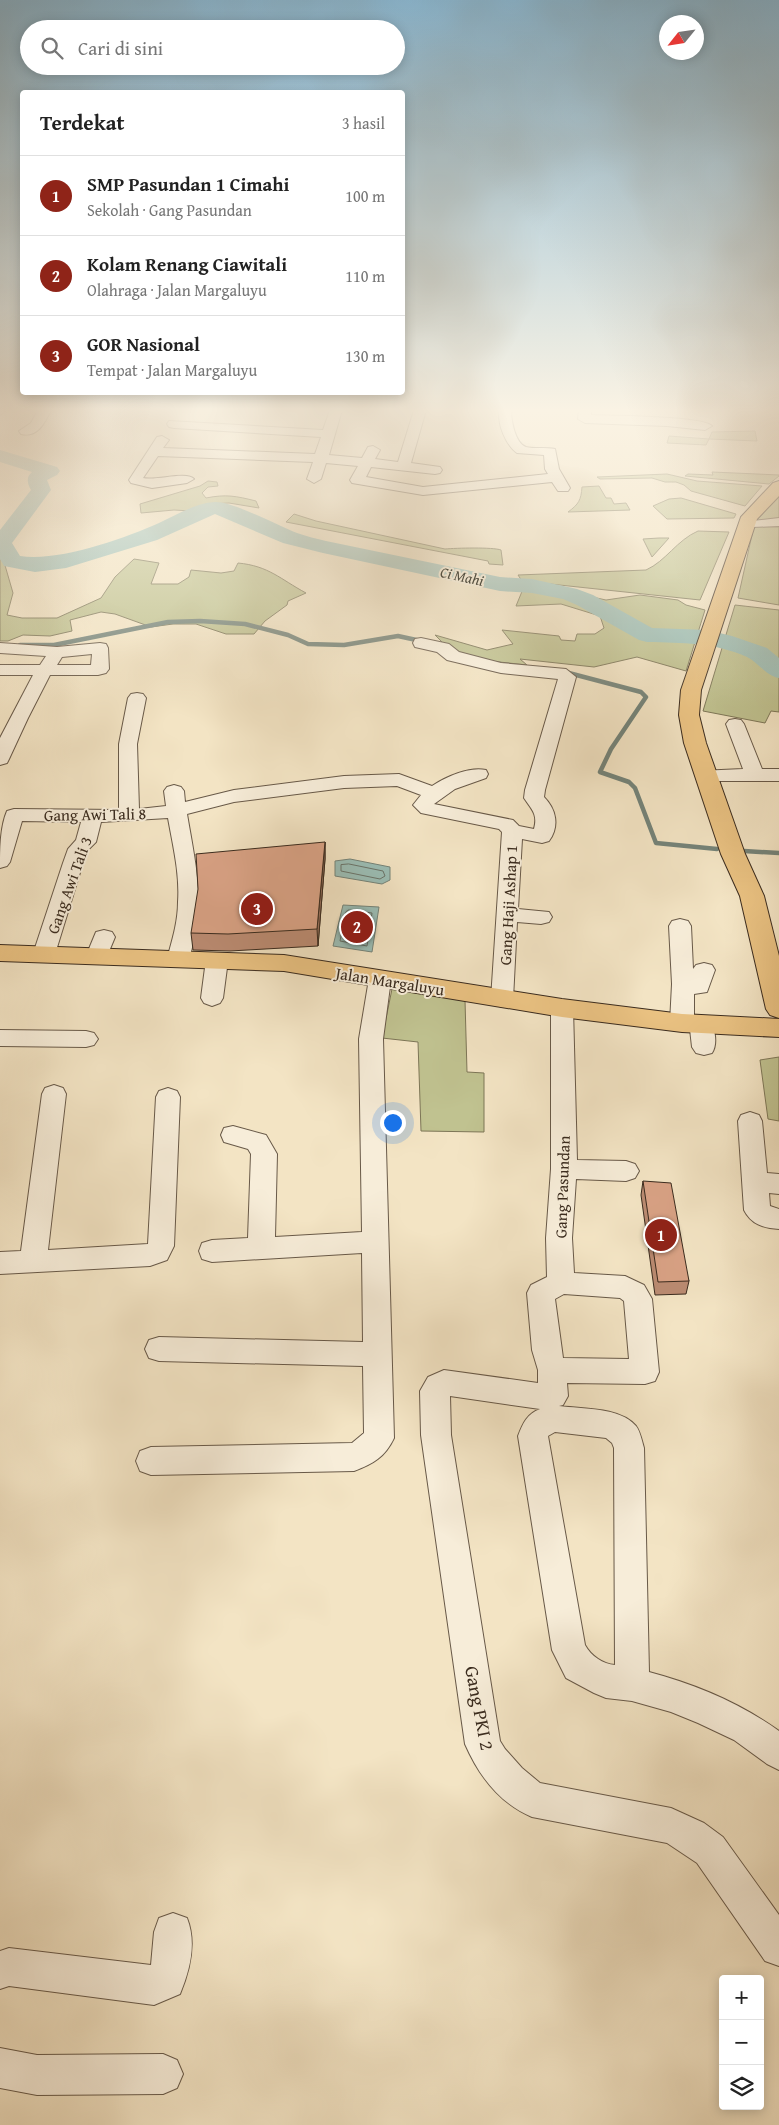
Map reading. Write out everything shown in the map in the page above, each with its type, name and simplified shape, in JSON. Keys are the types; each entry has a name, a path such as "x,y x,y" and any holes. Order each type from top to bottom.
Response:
{"main road":[{"path":"761,509 753,520 691,690 689,716 695,743 733,854 738,896 775,1022"},
{"name":"Jalan Margaluyu","path":"0,952 44,954 101,947 178,959 284,963 696,1031 775,1022"}],"street":[{"path":"753,520 779,522"},
{"path":"421,643 443,648 453,656 501,668 560,673 567,677 535,790 534,798 544,806 546,814 542,837 512,830"},
{"path":"0,648 57,652 100,648 100,669 0,670"},
{"path":"0,759 6,730 57,652"},
{"path":"129,815 128,744 137,698"},
{"path":"735,724 754,774"},
{"path":"432,793 449,783 479,774"},
{"path":"706,775 779,775"},
{"name":"Gang Awi Tali 8","path":"7,810 92,816 129,815 175,801 234,796 344,782 399,780 432,793"},
{"name":"Gang Haji Ashap 1","path":"432,793 423,806 424,808 506,824 512,830 502,999"},
{"path":"175,801 187,874 189,900 187,923 178,959"},
{"path":"0,862 7,810"},
{"name":"Gang Awi Tali 3","path":"44,954 78,849 86,842 92,816"},
{"path":"507,915 541,917"},
{"path":"680,926 683,984 696,1031"},
{"path":"212,998 217,960"},
{"path":"683,984 699,986 704,970"},
{"path":"151,1461 354,1457 367,1451 379,1438 371,1039 380,979"},
{"name":"Gang Pasundan","path":"561,1283 559,1238 564,1169 562,1008"},
{"path":"0,1038 86,1039"},
{"path":"33,1260 54,1094"},
{"path":"0,1263 150,1255 156,1252 161,1246 168,1097"},
{"path":"750,1120 767,1183 757,1210 766,1218 779,1220"},
{"path":"233,1135 257,1142 264,1154 261,1249"},
{"path":"564,1169 626,1171"},
{"path":"212,1251 376,1242"},
{"path":"561,1283 625,1287 634,1293 638,1299 646,1372 553,1384 546,1350 541,1292 561,1283"},
{"path":"159,1350 376,1354"},
{"name":"Gang PKI 2","path":"553,1384 535,1396 444,1383 438,1386 435,1391 438,1444 483,1744 492,1762 509,1781 532,1799 671,1826 691,1836 710,1850 779,1947"},
{"path":"632,1684 629,1448 625,1435 612,1426 556,1419 543,1421 536,1428 533,1436 569,1650 578,1666 606,1681 632,1684 671,1695 707,1709 746,1728 778,1749"},
{"path":"0,1970 9,1967 154,1985 166,1980 170,1968 173,1932"},
{"path":"0,2068 37,2075 163,2074"}],"green space":[{"path":"141,509 195,509 191,511 174,510 141,513"},
{"path":"572,509 630,510 568,512"},
{"path":"656,509 719,509 736,514 734,518 667,519"},
{"path":"762,509 779,509 779,520 755,523"},
{"path":"294,514 316,521 445,549 497,549 501,550 503,565 489,564 488,561 286,522"},
{"path":"754,526 779,527 779,605 738,598"},
{"path":"698,531 729,532 700,600 522,581 518,575 646,570"},
{"path":"669,538 652,557 643,539"},
{"path":"0,548 13,593 7,615 22,618 57,618 101,598 115,577 134,559 159,563 151,584 178,584 189,577 191,570 221,573 234,571 238,563 266,570 306,593 288,601 287,605 265,621 254,634 226,634 196,624 173,624 151,627 115,614 101,612 70,620 72,631 50,636 23,635 8,641 0,641"},
{"path":"523,589 565,591 606,600 640,595 678,600 686,605 705,610 686,671 637,657 594,667 520,659 527,665 481,660 449,649 435,635 487,650 513,644 502,630 559,636 561,640 575,641 577,634 595,634 604,628 600,616 561,604 516,606"},
{"path":"735,605 779,610 779,712 771,711 765,723 703,711"},
{"path":"392,989 465,1000 467,1072 484,1073 484,1132 421,1131 418,1042 382,1038"},
{"path":"779,1057 779,1121 768,1119 760,1060"}],"water":[{"path":"350,859 390,867 390,880 382,884 335,876 335,861"},
{"path":"343,905 379,907 372,952 333,946"}],"building":[{"path":"325,842 317,929 228,934 191,933 198,889 196,854"},
{"path":"643,1181 671,1183 689,1281 658,1282"}],"waterway":[{"name":"Ci Mahi","path":"27,509 1,543 12,561 35,565 66,561 149,535 211,509"},
{"name":"Ci Mahi","path":"220,509 291,538 323,547 500,584 532,586 569,594 585,600 647,635 707,637 732,643 758,653 779,671"},
{"path":"20,645 54,645 168,622 200,621 245,624 288,635 308,644 344,645 398,636 421,641"},
{"path":"565,672 641,692 646,697 611,749 600,772 629,782 635,788 656,843 717,849"},
{"path":"744,851 779,853"}],"place":[{"name":"GOR Nasional","path":"257,909"},
{"name":"Kolam Renang Ciawitali","path":"357,927"},
{"name":"SMP Pasundan 1 Cimahi","path":"661,1235"}]}
